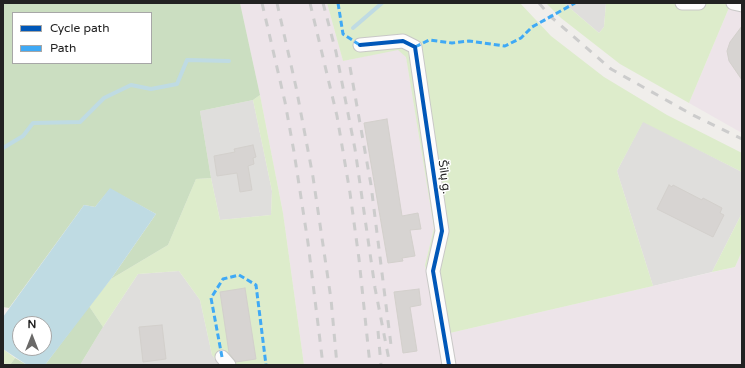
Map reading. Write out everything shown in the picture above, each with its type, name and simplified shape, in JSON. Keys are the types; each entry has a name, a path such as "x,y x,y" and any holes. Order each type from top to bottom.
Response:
{"street":[{"path":"682,3 700,3"},
{"path":"733,3 742,5"},
{"name":"Šilų g.","path":"360,45 403,41 415,47 442,231 433,271 449,365"}],"shaded area":[{"path":"240,3 327,3 343,61 398,49 406,56 434,228 425,265 437,336 735,267 742,251 742,365 304,365 283,213"},
{"path":"564,3 606,3 604,27 599,33"},
{"path":"731,3 742,5 742,133 689,103"},
{"path":"253,100 272,191 271,215 220,220 211,178 200,111"},
{"path":"643,121 742,172 742,213 712,272 653,286 617,171"},
{"path":"179,271 200,300 212,355 220,365 80,365 138,274"}],"green space":[{"path":"3,3 240,3 260,95 253,100 200,111 211,178 196,179 168,245 111,279 156,214 110,189 95,207 84,205 9,308 3,307"},
{"path":"327,3 520,3 551,36 604,77 667,115 742,153 742,172 643,122 617,171 653,286 437,336 425,265 434,228 406,57 398,50 343,61"},
{"path":"546,3 564,3 599,33 604,27 606,3 731,3 689,103 620,64 561,18"},
{"path":"260,95 283,213 304,365 220,365 212,355 200,300 179,271 138,274 103,327 89,306 111,279 168,245 196,179 211,178 220,220 271,215 272,191 253,100"},
{"path":"742,213 742,251 735,267 712,272"},
{"path":"89,306 103,327 80,365 45,365"},
{"path":"3,349 15,358 10,365 3,365"},
{"path":"15,358 27,365 10,365"}],"water":[{"path":"110,188 156,214 111,279 52,356 52,316 12,316 12,355 3,349 3,317 84,205 95,207"},
{"path":"14,356 52,356 45,365 27,365"}],"building":[{"path":"742,26 742,80 729,61 727,51 730,42"},
{"path":"387,119 402,216 418,213 421,229 410,230 415,256 402,258 403,261 388,263 364,123"},
{"path":"253,145 256,157 253,158 254,164 248,166 252,190 240,192 237,173 217,176 214,156 235,152 234,149"},
{"path":"669,185 672,187 673,185 702,200 703,198 722,208 720,213 724,215 713,237 657,209"},
{"path":"245,288 256,359 236,362 229,353 220,292"},
{"path":"419,289 421,305 410,307 417,351 403,353 394,292"},
{"path":"162,325 166,359 143,362 139,327"}],"waterway":[{"path":"353,28 382,3"},
{"path":"3,148 23,136 33,123 80,122 104,98 131,85 151,89 177,84 187,60 229,61"}],"railway":[{"path":"262,3 285,102 294,152 308,243 323,365"},
{"path":"277,3 296,87 313,177 331,299 337,365"},
{"path":"310,3 337,116 350,193 359,259 370,365"},
{"path":"323,3 336,52 355,149 375,288 390,365"},
{"path":"539,3 550,16 611,69 691,114 742,139"},
{"path":"350,67 371,185 391,345"},
{"path":"378,331 381,365"}],"marked path":[{"path":"338,3 343,34 360,45"},
{"path":"415,47 429,40 452,43 469,41 505,46 521,38 532,27 575,3"},
{"path":"222,357 211,298 223,279 239,275 256,285 266,365"}],"cycle path":[{"path":"360,45 403,41 415,47 442,231 433,271 449,365"}]}
